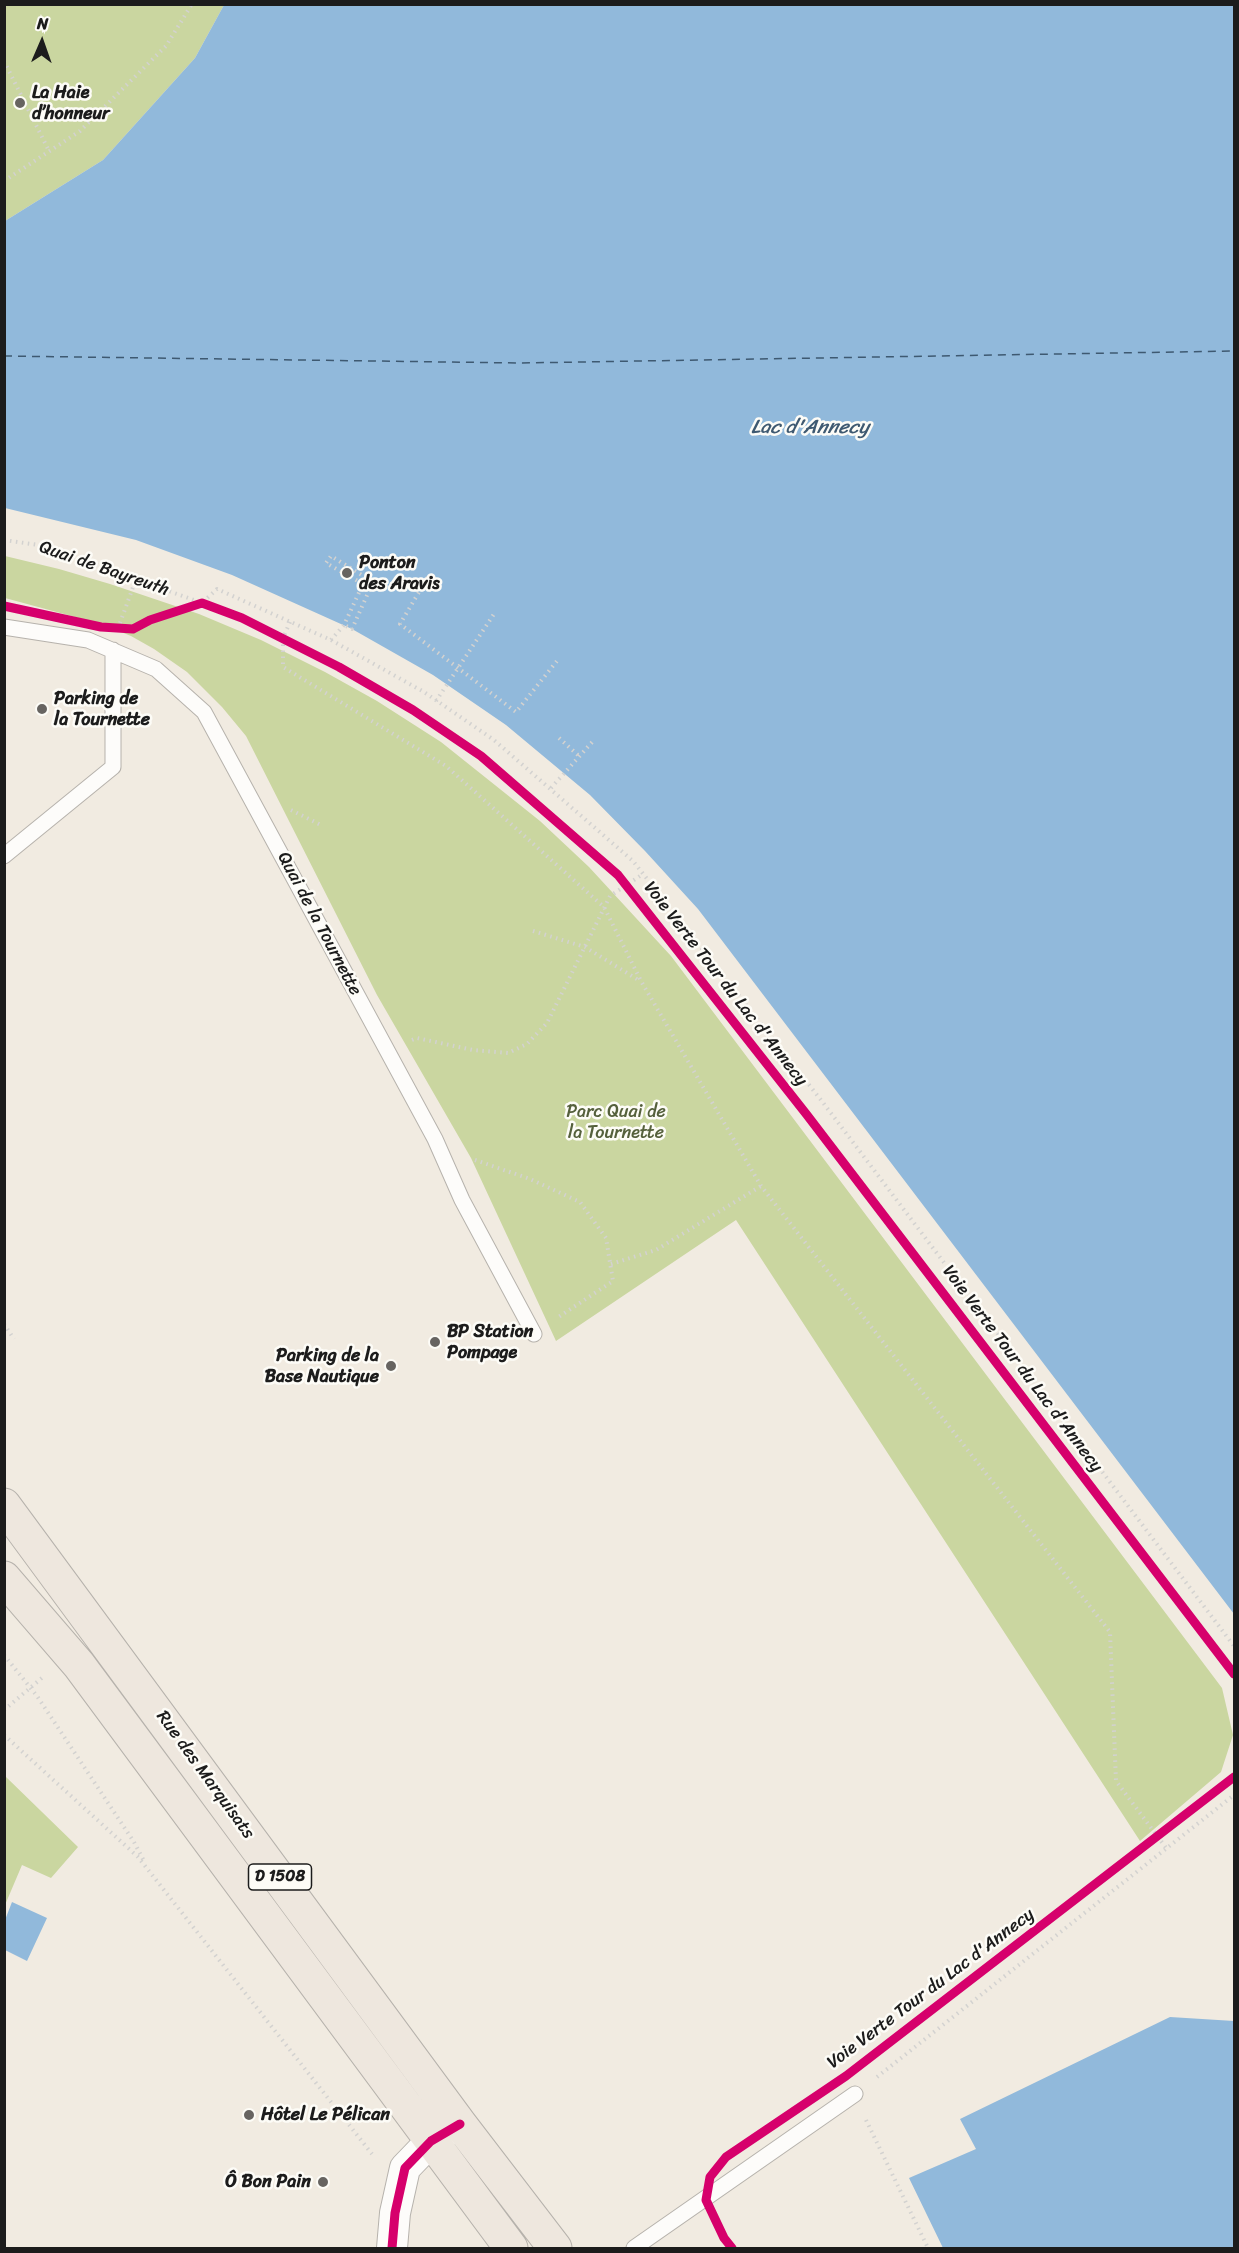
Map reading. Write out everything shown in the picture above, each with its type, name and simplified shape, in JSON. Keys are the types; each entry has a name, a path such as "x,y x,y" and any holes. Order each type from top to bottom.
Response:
{"main road":[{"name":"Rue des Marquisats","path":"4,1505 460,2124 555,2248"},
{"name":"Rue des Marquisats","path":"4,1578 79,1665 511,2248"}],"street":[{"path":"392,2248 395,2213 405,2168 431,2141 460,2124"}],"lane":[{"name":"Quai de la Tournette","path":"4,627 88,640 113,650 156,669 204,712 386,1048 440,1150 462,1200 534,1334"},
{"path":"4,856 113,767 113,650"},
{"path":"634,2248 855,2094"}],"path":[{"path":"4,181 80,131 166,46 192,4"},
{"path":"4,62 49,151"},
{"path":"331,640 344,626 363,584 326,563 331,556 373,582 352,629 344,626"},
{"path":"428,577 400,624 516,712 557,661"},
{"path":"118,628 136,579"},
{"path":"181,610 202,603 218,589 331,640 436,701 495,740 633,861 821,1100 1234,1646"},
{"path":"202,603 212,606"},
{"path":"436,701 494,614"},
{"path":"290,622 283,638 283,667 446,766 604,907 641,981 761,1186 1110,1632 1116,1781 1167,1849"},
{"path":"272,633 292,643"},
{"path":"559,738 580,757"},
{"path":"550,789 594,740"},
{"path":"386,1048 417,1038 473,1050 508,1053 527,1044 547,1023 610,896 643,874"},
{"path":"532,931 585,947 641,981"},
{"path":"440,1150 471,1158 530,1179 580,1203 606,1238 613,1281 534,1334"},
{"path":"611,1264 656,1250 761,1186"},
{"path":"4,1324 14,1339"},
{"path":"4,1710 68,1654"},
{"path":"4,1655 31,1688 134,1842 149,1872"},
{"path":"4,1735 138,1857 400,2190"},
{"path":"928,2248 855,2094 1234,1795"},
{"path":"1148,1845 1166,1831"}],"green space":[{"path":"5,5 224,5 195,58 103,160 5,221"},
{"name":"Parc Quai de la Tournette","path":"5,556 110,584 199,614 261,640 325,672 377,701 441,742 540,821 589,867 671,956 1222,1688 1233,1735 1221,1772 1140,1841 736,1220 556,1341 471,1158 377,995 246,736 222,707 187,672 154,649 131,636 101,624 5,598"},
{"path":"5,1776 78,1847 51,1878 22,1865 5,1905"}],"water":[{"name":"Lac d'Annecy","path":"224,5 1234,5 1234,1614 698,909 590,795 506,725 433,675 352,629 232,575 136,540 5,508 5,221 103,160 195,58"},
{"path":"12,1902 47,1918 27,1961 5,1950 5,1920"},
{"path":"1170,2017 1234,2021 1234,2248 943,2248 909,2178 976,2149 960,2119"}],"ferry route":[{"path":"4,356 521,363 1234,351"}],"cycle path":[{"name":"Voie Verte Tour du Lac d'Annecy","path":"4,606 101,627 133,629 150,620 202,603 242,618 339,667 413,710 481,756 618,875 807,1115 1234,1674"},
{"name":"Voie Verte Tour du Lac d'Annecy","path":"732,2248 724,2238 706,2200 710,2177 726,2157 846,2076 1234,1777"},
{"path":"392,2248 395,2213 405,2168 431,2141 460,2124"}],"place":[{"name":"La Haie d’honneur","path":"20,103"},
{"name":"Ponton des Aravis","path":"347,573"},
{"name":"Parking de la Tournette","path":"42,709"},
{"name":"BP Station Pompage","path":"435,1342"},
{"name":"Parking de la Base Nautique","path":"391,1366"},
{"name":"Hôtel Le Pélican","path":"249,2115"},
{"name":"Ô Bon Pain","path":"323,2182"}]}
